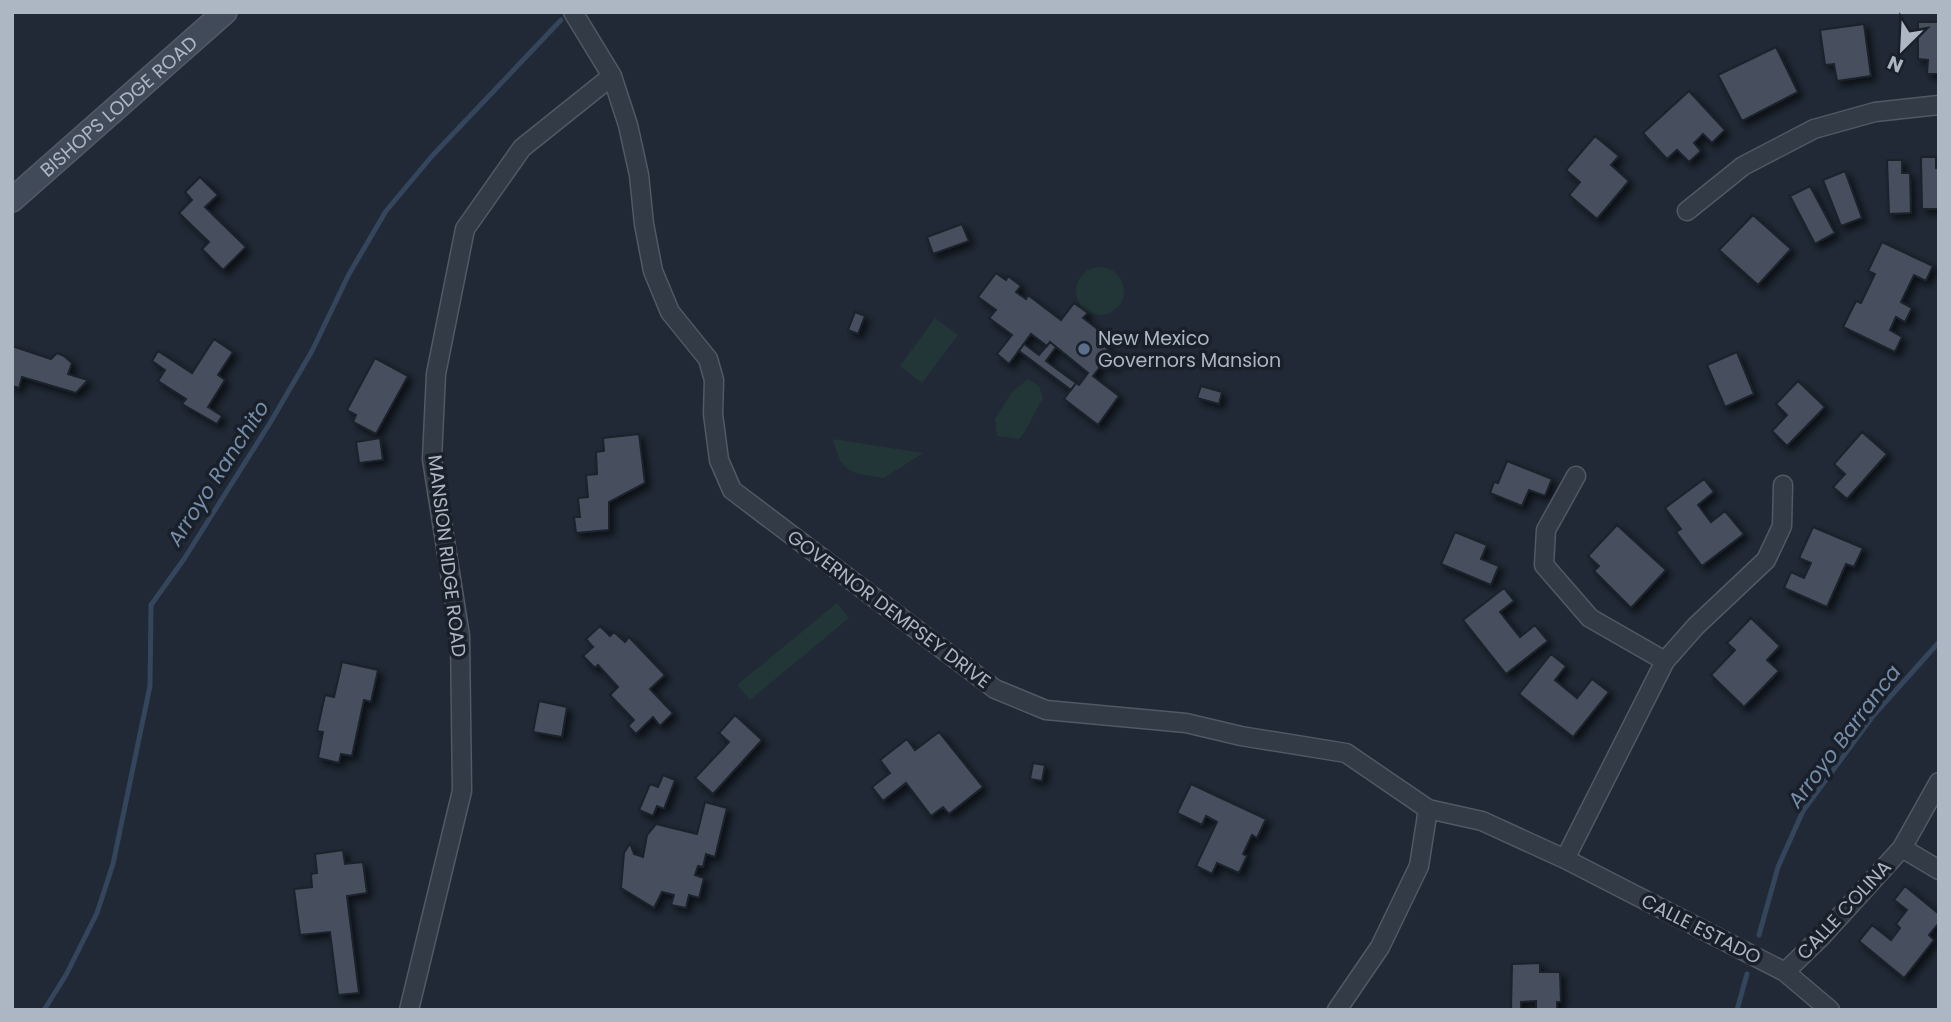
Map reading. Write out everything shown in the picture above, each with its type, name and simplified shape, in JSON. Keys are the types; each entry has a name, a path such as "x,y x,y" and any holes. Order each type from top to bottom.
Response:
{"street":[{"name":"BISHOPS LODGE ROAD","path":"12,200 225,12"},
{"name":"GOVERNOR DEMPSEY DRIVE","path":"573,12 612,76 628,125 639,175 644,224 653,271 670,312 708,359 714,380 713,414 719,460 732,490 995,689 1046,710 1186,723 1241,736 1346,753 1428,809"},
{"name":"MANSION RIDGE ROAD","path":"409,1010 462,791 460,636 432,459 436,374 465,229 522,148 612,76"},
{"path":"1687,211 1743,166 1814,129 1875,112 1939,105"},
{"path":"1576,476 1546,530 1544,565 1590,618 1665,661"},
{"path":"1566,859 1665,661 1696,626 1766,560 1782,526 1783,485"},
{"name":"CALLE COLINA","path":"1785,972 1822,936 1902,848 1939,782"},
{"path":"1337,1010 1380,947 1419,866 1428,809"},
{"name":"CALLE ESTADO","path":"1428,809 1482,821 1566,859 1785,972 1830,1010"},
{"name":"CALLE COLINA","path":"1902,848 1939,870"}],"shaded area":[{"path":"1100,267 1117,274 1124,291 1117,308 1100,315 1083,308 1076,291 1083,274"},
{"path":"935,318 958,335 922,383 900,366"},
{"path":"1028,379 1039,386 1043,399 1019,439 997,436 995,419 1012,392"},
{"path":"833,439 923,453 884,478 850,470 840,459"},
{"path":"837,603 849,618 750,700 737,685"}],"building":[{"path":"1918,22 1939,22 1939,74 1927,74 1928,60 1918,59"},
{"path":"1864,24 1871,76 1837,81 1834,64 1825,65 1820,30"},
{"path":"1776,47 1798,92 1742,121 1718,75"},
{"path":"1689,91 1725,130 1712,143 1703,134 1694,143 1701,151 1689,162 1677,150 1667,159 1643,133"},
{"path":"1595,136 1619,156 1611,165 1629,181 1597,219 1569,195 1580,182 1566,170"},
{"path":"1921,157 1936,157 1936,168 1939,168 1939,209 1922,209"},
{"path":"1887,160 1902,160 1902,173 1910,173 1911,213 1889,214"},
{"path":"1845,171 1862,218 1841,226 1823,180"},
{"path":"200,177 218,195 205,207 246,247 223,270 202,249 209,242 179,213 192,200 185,192"},
{"path":"1810,186 1835,233 1815,244 1790,196"},
{"path":"1753,215 1791,249 1758,285 1719,250"},
{"path":"962,224 969,241 933,254 927,237"},
{"path":"1882,242 1933,266 1926,281 1914,275 1901,302 1912,308 1905,322 1896,317 1890,330 1902,337 1895,352 1843,327 1856,301 1861,303 1875,274 1868,271"},
{"name":"New Mexico Governors Mansion","path":"996,273 1006,280 1008,276 1021,286 1016,292 1026,299 1028,295 1061,320 1074,303 1088,313 1083,318 1108,337 1103,345 1120,358 1113,367 1105,361 1093,376 1119,396 1098,425 1064,399 1088,373 1050,342 1047,346 1031,334 1009,364 997,354 1012,335 989,318 996,310 978,297"},
{"path":"855,312 865,316 858,334 848,330"},
{"path":"214,339 233,352 218,375 225,380 208,407 222,416 217,424 182,404 186,399 158,381 165,370 152,361 158,351 192,373"},
{"path":"1050,342 1056,347 1046,361 1076,383 1071,390 1019,351 1024,344 1039,355"},
{"path":"12,346 51,359 57,353 64,356 72,363 68,374 88,380 76,393 22,377 19,388 12,386"},
{"path":"1737,352 1754,394 1725,407 1707,365"},
{"path":"375,358 408,376 376,434 353,422 356,415 347,410"},
{"path":"1798,381 1825,407 1787,446 1772,431 1787,415 1776,404"},
{"path":"1201,386 1222,392 1219,404 1197,398"},
{"path":"1862,432 1887,454 1847,499 1833,487 1845,474 1834,464"},
{"path":"639,434 645,483 609,502 609,530 576,533 574,517 580,517 578,498 588,497 586,475 597,474 596,452 604,451 603,438"},
{"path":"380,438 383,460 359,463 356,442"},
{"path":"1507,461 1552,479 1545,496 1529,490 1522,506 1490,493 1494,482 1498,483"},
{"path":"1704,479 1714,492 1698,505 1711,522 1725,511 1744,534 1702,566 1676,532 1681,529 1665,508"},
{"path":"1617,525 1666,570 1631,608 1594,571 1599,566 1588,556"},
{"path":"1813,527 1863,548 1854,567 1846,564 1827,607 1784,588 1791,572 1804,578 1811,563 1799,558"},
{"path":"1455,532 1487,545 1481,559 1499,566 1491,585 1441,564"},
{"path":"1504,588 1514,601 1500,612 1520,637 1535,625 1548,641 1506,674 1463,620"},
{"path":"1751,618 1780,646 1767,660 1779,671 1744,707 1711,675 1735,650 1727,643"},
{"path":"600,626 610,636 614,632 625,642 629,637 665,675 650,689 673,713 660,726 653,717 636,734 628,726 634,720 610,695 618,687 598,665 595,668 583,656 593,647 586,639"},
{"path":"1551,654 1566,666 1555,680 1577,698 1592,679 1609,692 1573,737 1519,694"},
{"path":"342,662 378,670 371,702 364,700 352,756 341,754 339,763 318,758 323,732 317,731 325,695 334,697"},
{"path":"539,701 567,707 562,737 533,732"},
{"path":"735,715 762,740 713,794 695,778 729,742 719,733"},
{"path":"939,732 983,787 949,814 943,807 931,816 906,783 883,801 872,787 890,773 880,760 907,739 915,750"},
{"path":"1033,763 1045,765 1042,781 1030,779"},
{"path":"663,775 675,780 664,809 657,806 653,816 639,810 650,784 658,787"},
{"path":"1191,784 1266,819 1257,838 1252,835 1243,854 1247,856 1239,873 1217,863 1212,874 1196,866 1217,822 1206,816 1202,825 1177,813"},
{"path":"705,802 727,808 715,857 706,854 703,867 698,866 695,875 704,878 699,898 689,895 686,908 671,905 674,895 662,892 654,908 621,888 624,853 630,843 634,854 643,857 647,835 656,824 697,834"},
{"path":"343,850 345,864 363,862 367,893 347,896 359,993 338,995 330,932 300,935 294,889 312,887 311,874 317,873 315,854"},
{"path":"1905,886 1939,914 1939,923 1929,935 1934,940 1904,978 1859,941 1872,925 1891,940 1900,928 1896,924 1907,910 1894,900"},
{"path":"1540,963 1540,972 1560,972 1561,1002 1557,1002 1557,1010 1536,1010 1536,1001 1521,1002 1521,1010 1511,1010 1512,964"}],"waterway":[{"name":"Arroyo Ranchito","path":"44,1010 66,975 97,913 113,864 150,686 151,605 184,559 270,423 312,351 349,274 386,211 432,156 561,20"},
{"name":"Arroyo Barranca","path":"1759,935 1778,867 1803,811 1873,716 1939,642"},
{"name":"Arroyo Barranca","path":"1737,1010 1747,974"}],"place":[{"name":"New Mexico Governors Mansion","path":"1084,349"}]}
